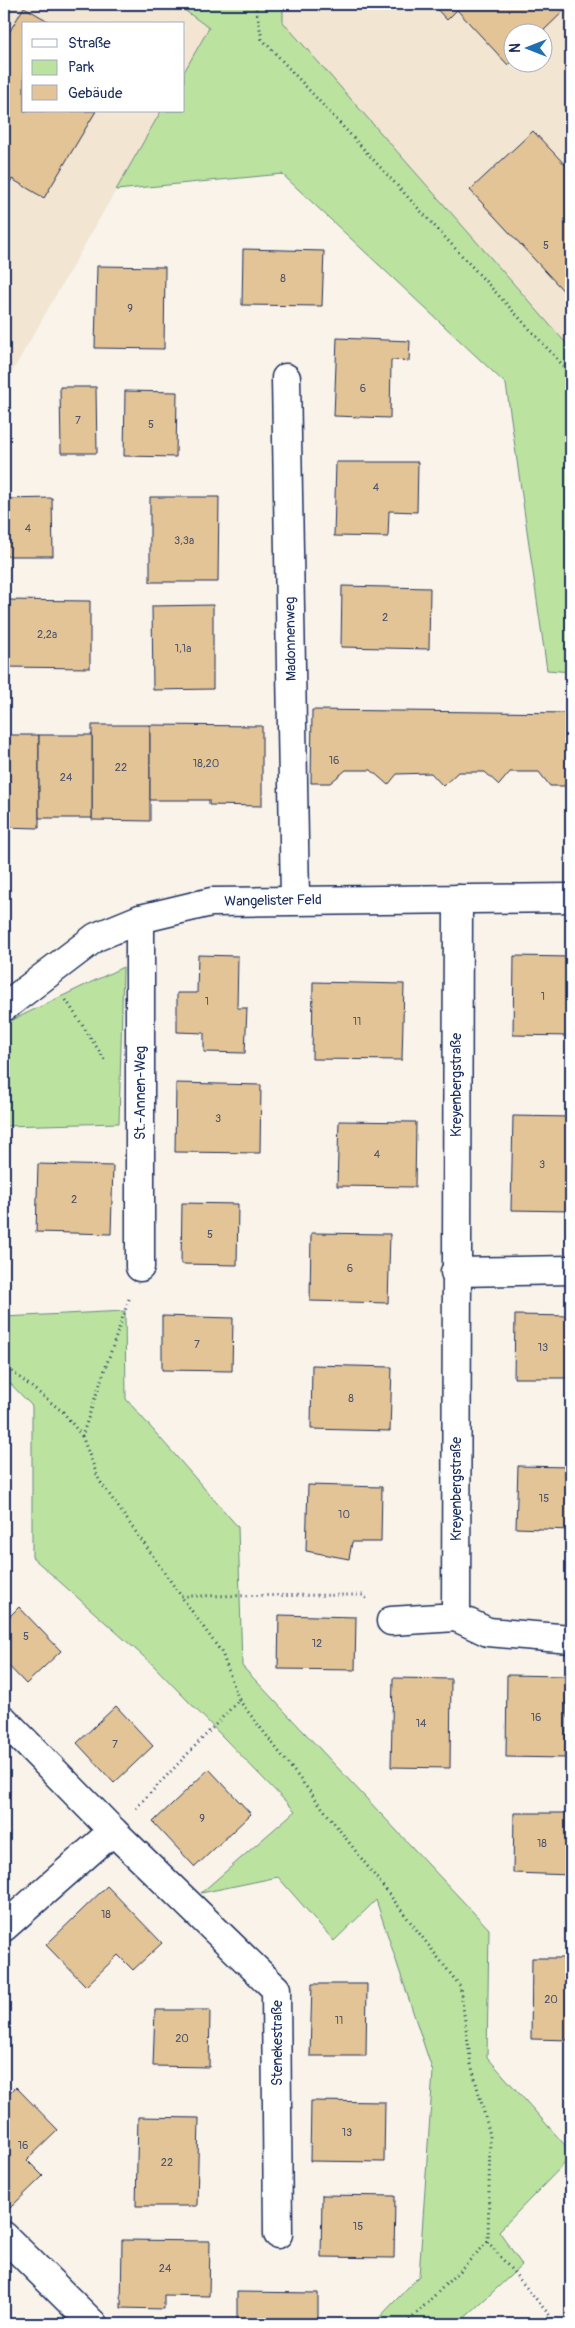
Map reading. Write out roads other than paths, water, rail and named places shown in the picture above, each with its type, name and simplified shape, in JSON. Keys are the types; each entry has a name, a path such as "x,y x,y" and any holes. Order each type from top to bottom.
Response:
{"street":[{"name":"Madonnenweg","path":"286,378 294,899"},
{"name":"Wangelister Feld","path":"4,1007 96,937 140,919 211,902 294,899 571,898"},
{"name":"Kreyenbergstraße","path":"456,1617 455,1272 458,899"},
{"name":"St.-Annen-Weg","path":"140,919 140,1266"},
{"path":"455,1272 571,1270"},
{"path":"391,1621 456,1617 488,1632 571,1639"},
{"name":"Stenekestraße","path":"4,1720 113,1831 276,1989 278,2234"},
{"path":"4,1928 113,1831"},
{"path":"4,2236 93,2324"}]}
